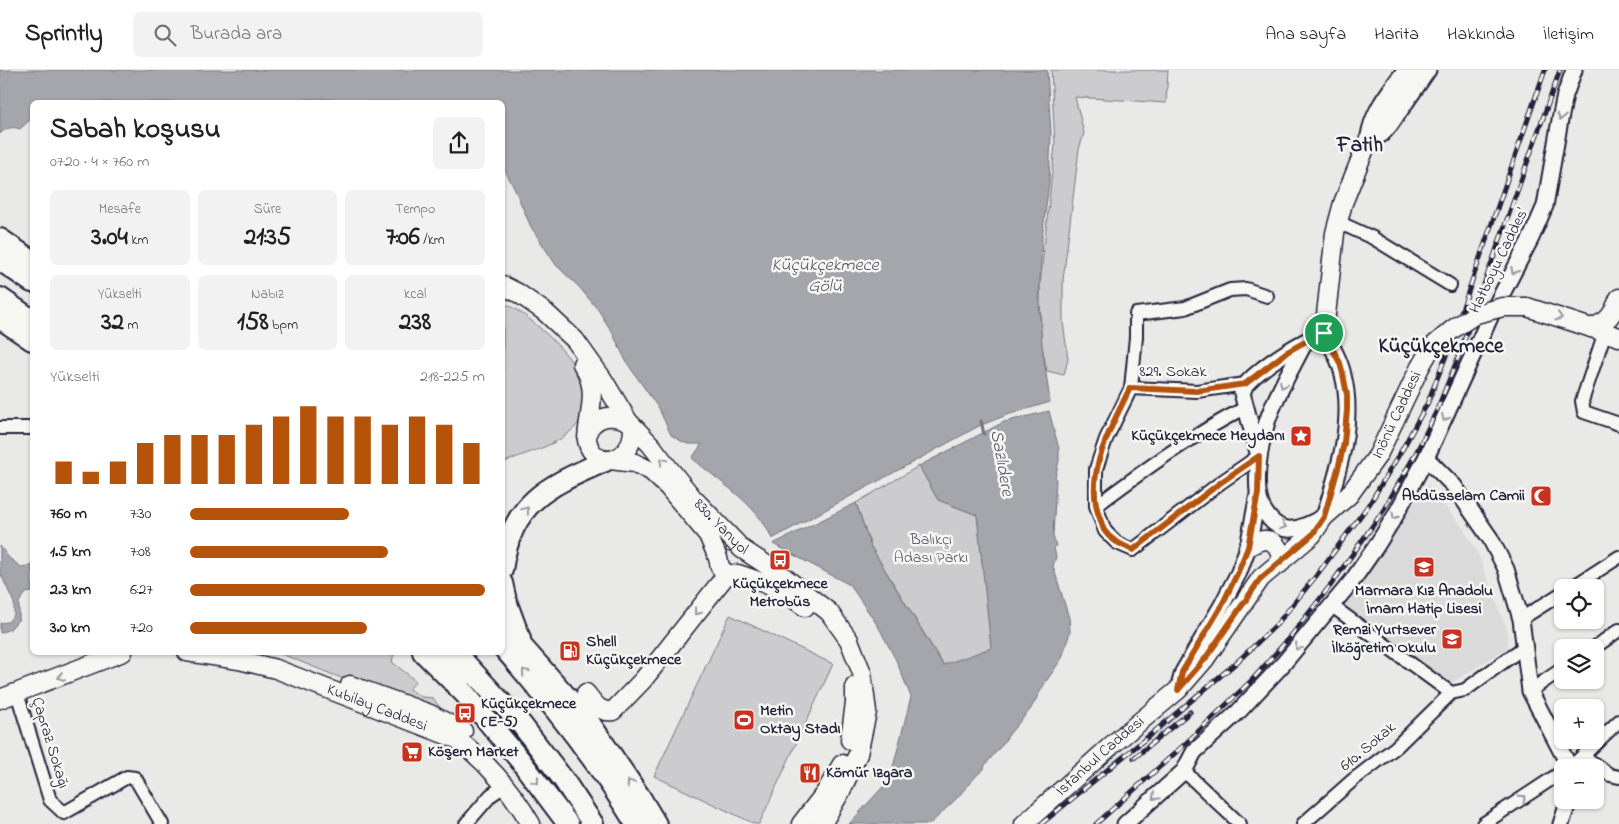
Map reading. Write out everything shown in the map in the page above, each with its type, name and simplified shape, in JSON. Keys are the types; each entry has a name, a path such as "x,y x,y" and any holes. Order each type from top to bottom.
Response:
{"main road":[{"path":"1324,333 1335,233 1343,203 1368,141 1415,70"},
{"path":"0,239 30,260"},
{"path":"0,260 30,281"},
{"name":"830. Yanyol","path":"505,286 518,293 545,312 575,340 631,424 651,445 692,496 742,549 779,573 829,612 849,640 862,674 867,712 858,754 841,791"},
{"path":"505,295 516,300 536,314 556,332 585,368 591,381 593,396 587,440 590,449 596,456 608,460"},
{"path":"0,298 30,319"},
{"name":"İnönü Caddesi","path":"1280,564 1312,535 1324,517 1349,495 1378,455 1431,348 1453,329 1476,314 1503,307 1527,307 1611,322"},
{"path":"0,318 30,339"},
{"path":"505,556 508,541 514,527 530,504 548,489 608,460 623,455 633,435 631,424 615,417 602,417 588,430"},
{"name":"830. Yanyol","path":"608,460 635,463 651,471 668,486 708,535 720,567 733,574 764,583 788,595 814,614 834,634 846,655 855,686 852,729 846,755 825,793 801,824"},
{"path":"1248,547 1256,542 1265,540 1274,542 1280,550 1280,564"},
{"path":"586,693 600,710 613,711 643,680 733,574 744,570 748,562 746,552 734,545 722,550 718,558"},
{"name":"İstanbul Caddesi","path":"1024,824 1113,744 1178,690 1205,659 1261,578 1280,564"},
{"path":"505,596 512,646 590,722 656,824"},
{"path":"505,631 512,646 583,744 636,824"},
{"path":"0,699 115,655"},
{"name":"Kubilay Caddesi","path":"206,655 239,660 276,669 458,739 506,785 531,824"},
{"name":"Kubilay Caddesi","path":"269,655 430,714 464,731 514,780 542,824"},
{"path":"426,655 466,695 520,760 568,824"},
{"path":"439,655 498,712 520,724"},
{"path":"458,655 520,724 563,779 593,824"},
{"path":"812,824 841,791"},
{"path":"822,824 841,791"}],"street":[{"path":"1368,141 1371,122 1378,108 1404,70"},
{"path":"1368,141 1382,134 1390,125 1428,70"},
{"name":"Hatboyu Caddes'","path":"1125,824 1184,771 1194,752 1239,711 1271,677 1352,581 1395,516 1426,458 1491,315 1531,238 1545,206 1565,95 1574,70"},
{"path":"1338,222 1373,238 1450,284"},
{"path":"1259,456 1220,483 1133,550 1117,543 1104,531 1096,506 1096,469 1106,439 1130,388 1136,338 1136,314 1185,308 1230,290 1246,289 1267,296"},
{"path":"1611,322 1582,401 1584,412 1619,424"},
{"path":"1258,493 1261,506 1272,521 1280,527 1292,529 1324,517 1344,443 1347,395 1340,363 1324,333 1279,357 1245,384 1242,394 1259,456"},
{"path":"1178,690 1182,672 1222,605 1248,547 1258,493 1259,456 1267,421 1275,401 1306,342"},
{"name":"829. Sokak","path":"1130,388 1197,391 1245,384"},
{"path":"1096,506 1196,436 1245,408"},
{"path":"0,428 30,428"},
{"path":"1426,458 1454,486 1490,538 1506,568 1521,619 1530,691 1566,759"},
{"path":"1585,579 1619,557"},
{"path":"1521,619 1554,598"},
{"path":"1332,606 1451,693 1466,690 1524,647"},
{"path":"1604,641 1619,630"},
{"path":"1530,691 1554,674"},
{"name":"Çapraz Sokağı","path":"17,693 50,800 64,813 127,777 135,778 162,824"},
{"name":"610. Sokak","path":"1303,824 1353,780 1396,748 1451,693"},
{"path":"1579,759 1619,722"},
{"path":"1583,756 1610,775 1619,777"},
{"path":"1184,771 1240,824"},
{"path":"1483,824 1554,777"},
{"path":"466,824 491,796 506,785"},
{"path":"1561,824 1566,809"}],"shaded area":[{"name":"Marmara Kız Anadolu İmam Hatip Lisesi","path":"1428,485 1463,528 1477,551 1507,630 1508,647 1449,685 1335,607"}],"green space":[{"path":"1051,70 1168,70 1166,103 1075,97 1084,133 1079,149 1063,280 1063,322 1068,359 1064,375 1047,371 1041,342 1040,285 1055,145"},
{"path":"505,304 524,315 549,336 571,360 583,381 584,404 579,421 561,439 505,462"},
{"name":"Balıkçı Adası Parkı","path":"919,466 938,500 977,515 992,648 944,666 871,547 856,503"},
{"name":"Metin Oktay Stadı","path":"730,615 833,664 759,824 755,824 654,776"},
{"path":"284,655 394,655 392,662 416,681 409,689 422,697 433,698 444,713 371,690"}],"water":[{"name":"Küçükçekmece Gölü","path":"0,70 1047,70 1051,134 1049,183 1042,238 1039,303 1042,344 1050,402 979,426 772,539 758,515 692,458 702,444 688,444 671,435 659,409 627,363 599,311 580,288 556,265 531,227 505,170 505,100 336,100 320,98 305,100 30,100 30,120 20,129 9,128 0,134"},
{"path":"1049,411 1059,449 1059,461 1055,478 1053,536 1056,546 1054,548 1056,557 1053,566 1069,618 1070,632 1062,658 1030,710 985,765 984,769 930,824 849,824 890,779 911,697 896,660 878,626 850,585 773,544 856,503 871,547 943,665 991,648 977,515 938,500 919,466 1004,422"},
{"path":"0,546 9,558 21,567 30,565 30,592 26,593 19,602 19,619 10,629 0,633 0,623 8,622 14,615 14,603 0,572"}],"waterway":[{"name":"Sazlıdere","path":"981,421 984,434"}],"railway":[{"path":"1041,824 1237,662 1277,624 1316,576 1370,503 1428,402 1447,353 1545,70"},
{"path":"1096,824 1184,745 1253,679 1291,636 1330,586 1383,511 1415,455 1437,410 1458,358 1560,70"},
{"path":"1134,758 1190,712"}],"place":[{"name":"Küçükçekmece Meydanı","path":"1301,436"},
{"name":"Abdüsselam Camii","path":"1541,496"},
{"name":"Küçükçekmece Metrobüs","path":"780,560"},
{"name":"Marmara Kız Anadolu İmam Hatip Lisesi","path":"1424,567"},
{"name":"Remzi Yurtsever İlköğretim Okulu","path":"1452,639"},
{"name":"Shell Küçükçekmece","path":"570,651"},
{"name":"Küçükçekmece (E-5)","path":"465,713"},
{"name":"Metin Oktay Stadı","path":"744,720"},
{"name":"Köşem Market","path":"412,752"},
{"name":"Kömür Izgara","path":"810,773"}],"district":[{"name":"Fatih","path":"1360,146"},
{"name":"Küçükçekmece","path":"1441,347"}],"route":[{"path":"1324,333 1340,363 1347,395 1347,410 1344,443 1324,517 1312,535 1280,564 1261,578 1205,659 1178,690 1182,672 1222,605 1248,547 1258,493 1259,456 1220,483 1133,550 1117,543 1104,531 1096,506 1096,469 1106,439 1130,388 1197,391 1245,384 1279,357 1324,333"}]}
